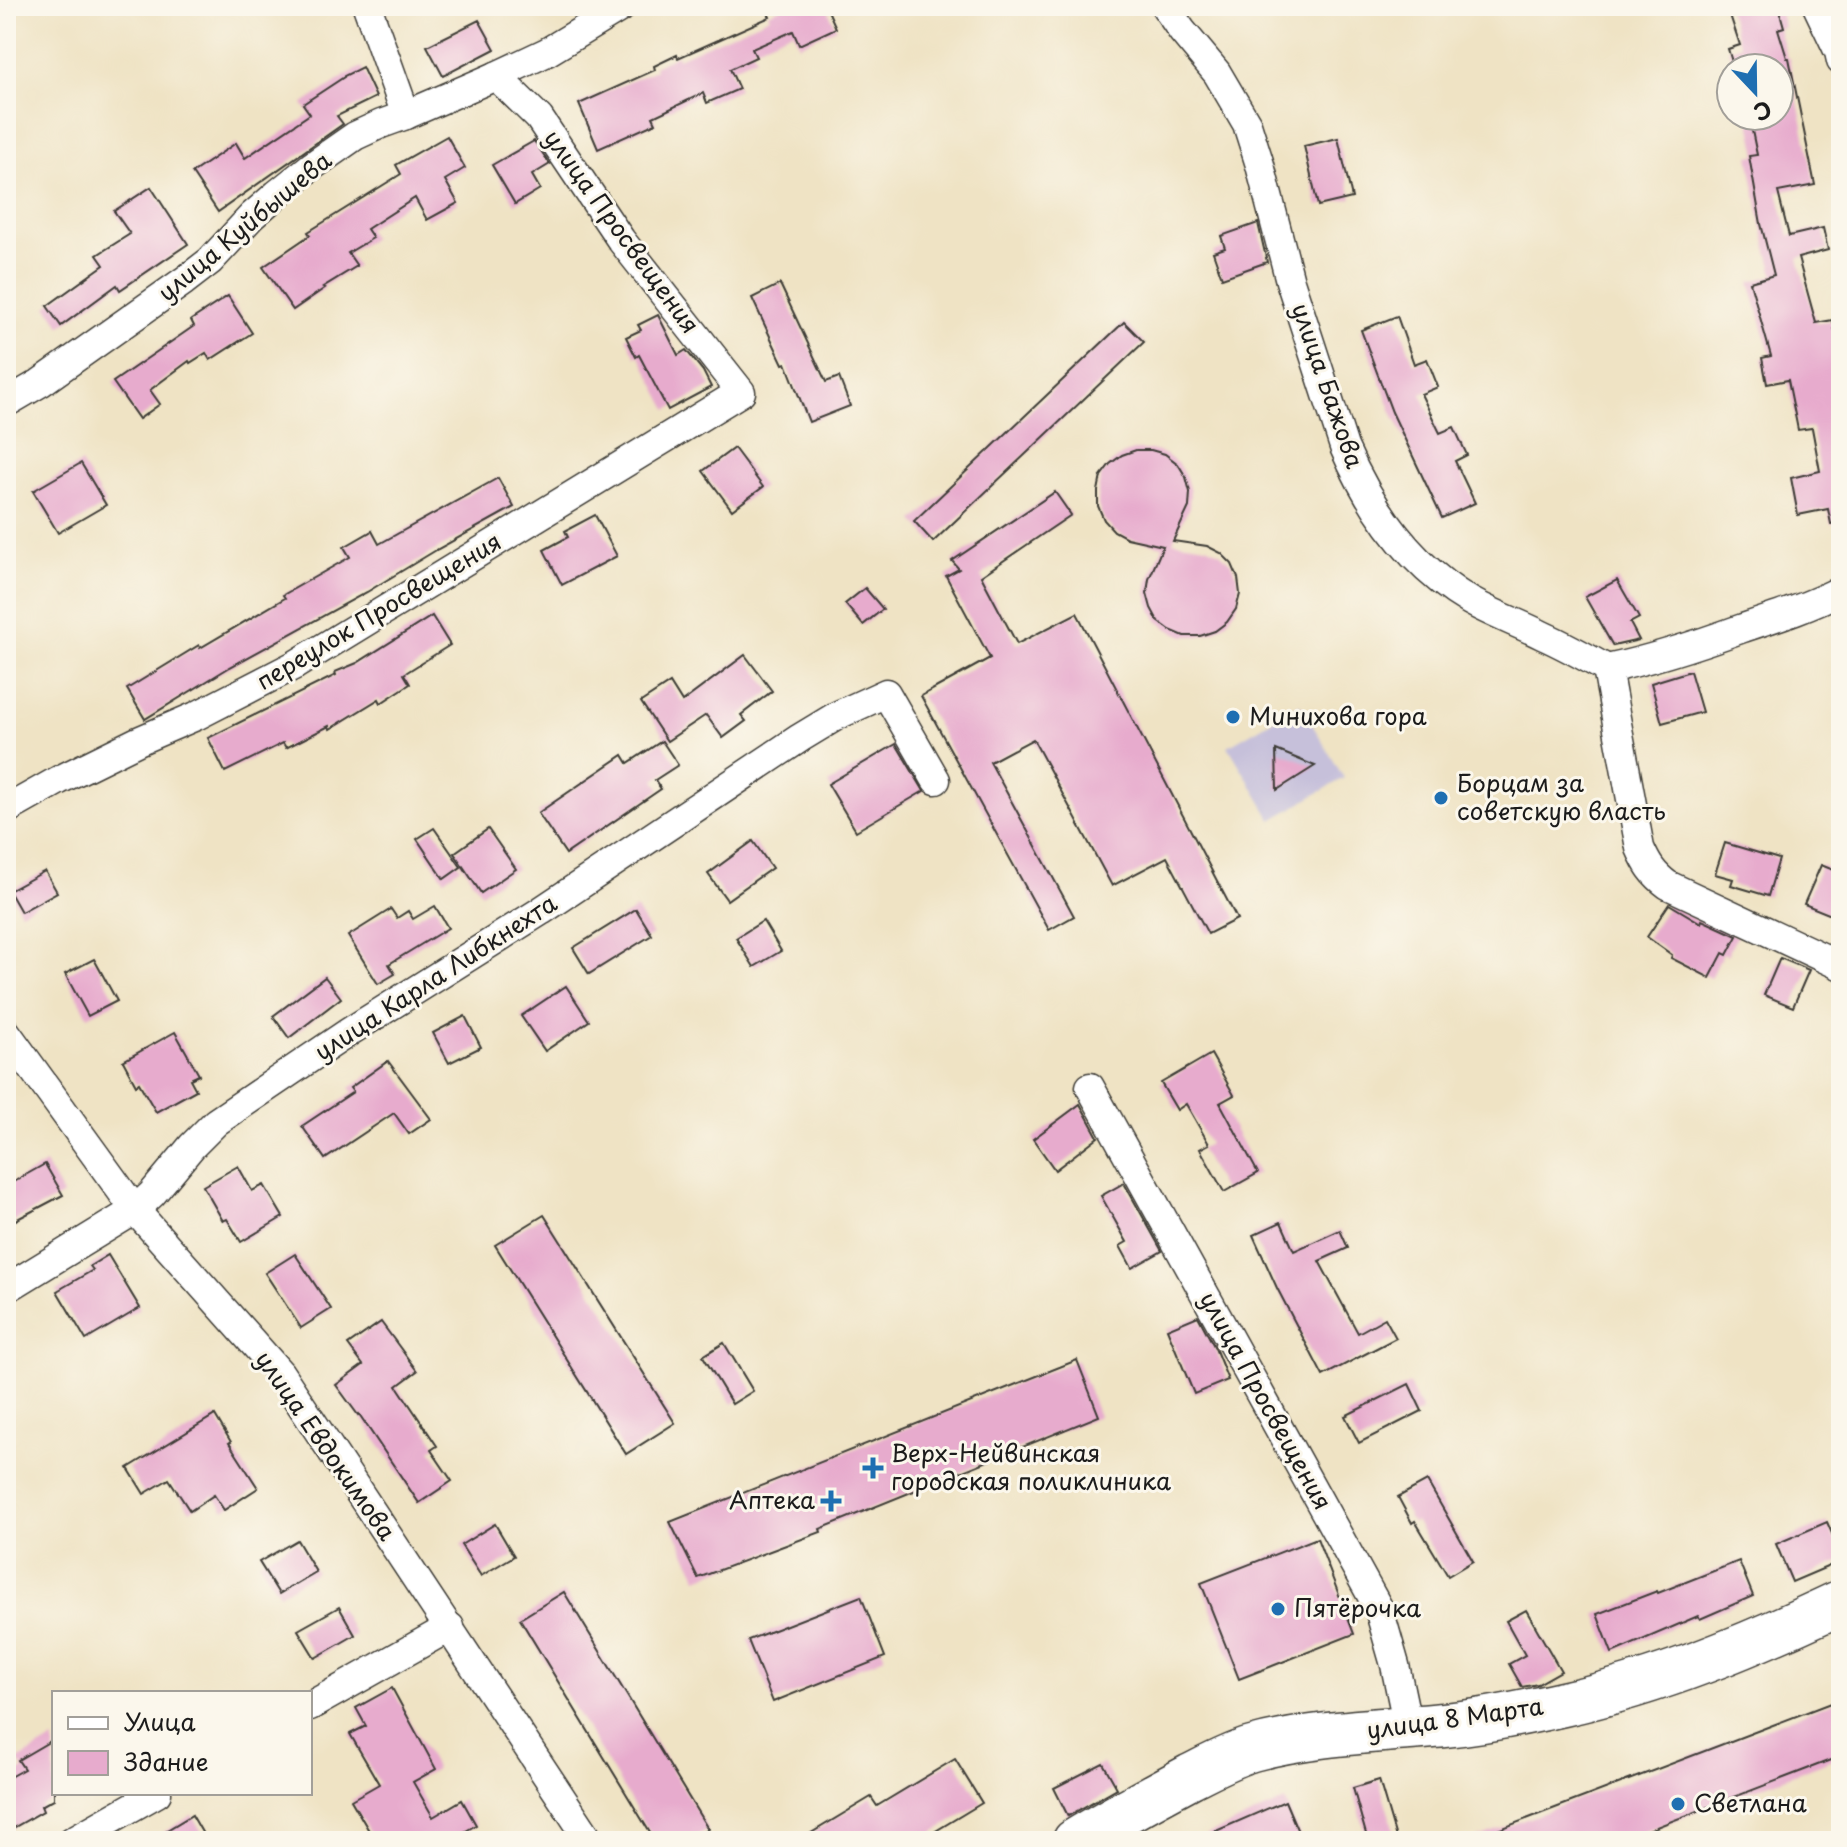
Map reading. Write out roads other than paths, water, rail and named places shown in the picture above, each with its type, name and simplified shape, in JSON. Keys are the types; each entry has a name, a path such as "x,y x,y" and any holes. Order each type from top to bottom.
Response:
{"main road":[{"name":"улица 8 Марта","path":"1075,1841 1145,1800 1250,1749 1309,1737 1445,1725 1506,1716 1617,1691 1740,1647 1841,1602"}],"street":[{"path":"367,6 406,115"},
{"name":"улица Куйбышева","path":"6,403 52,375 210,261 252,216 312,166 355,136 547,52 623,6"},
{"name":"улица Бажова","path":"1165,6 1217,73 1247,124 1290,281 1344,447 1354,470 1387,523 1419,563 1471,602 1607,669"},
{"path":"1817,6 1841,61"},
{"name":"улица Просвещения","path":"496,76 539,118 621,240 741,392"},
{"name":"переулок Просвещения","path":"6,810 59,780 196,716 295,665 741,392"},
{"path":"1841,590 1820,601 1700,643 1607,669 1640,848 1647,865 1668,885 1841,966"},
{"name":"улица Карла Либкнехта","path":"6,1289 135,1210 216,1122 349,1032 541,911 838,715 886,693 936,780"},
{"name":"улица Евдокимова","path":"6,1032 135,1210 280,1373 590,1841"},
{"name":"улица Просвещения","path":"1090,1087 1379,1609 1408,1727"},
{"path":"312,1705 450,1627"},
{"path":"72,1841 153,1795"}],"place":[{"name":"Минихова гора","path":"1233,717"},
{"name":"Борцам за советскую власть","path":"1441,798"},
{"name":"Верх-Нейвинская городская поликлиника","path":"873,1468"},
{"name":"Аптека","path":"831,1501"},
{"name":"Пятёрочка","path":"1278,1609"},
{"name":"Светлана","path":"1678,1804"}]}
